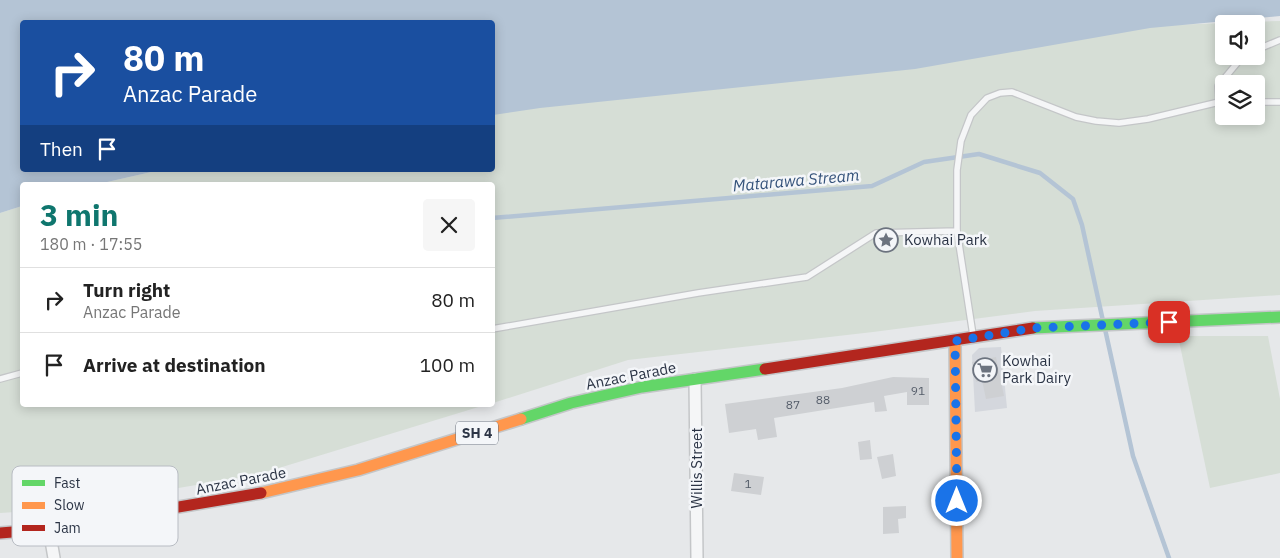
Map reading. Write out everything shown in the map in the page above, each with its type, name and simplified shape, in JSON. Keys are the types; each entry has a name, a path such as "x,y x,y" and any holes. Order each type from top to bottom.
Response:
{"main road":[{"name":"Anzac Parade","path":"178,507 317,482 572,403 642,387 1034,328 1280,321"},
{"path":"955,341 957,558"}],"street":[{"name":"Willis Street","path":"695,379 697,558"}],"lane":[{"path":"1265,46 1280,40"},
{"path":"1227,75 1236,65"},
{"path":"974,338 957,231 957,170 961,141 971,115 987,98 1000,93 1012,92 1076,117 1119,123 1148,119 1215,103"},
{"path":"1265,102 1280,102"},
{"path":"495,328 698,293 806,277 876,233 957,231"},
{"path":"0,379 20,374"}],"shaded area":[{"name":"Kowhai Park","path":"1280,21 1280,295 1035,311 628,360 495,402 495,182 107,182 151,172 495,172 495,102 1091,28 1215,23 1215,65 1265,65 1265,22"},
{"path":"20,207 20,407 478,407 256,475 178,488 178,466 12,466 12,512 0,513 0,213"},
{"path":"1178,336 1268,336 1280,399 1280,473 1210,488"},
{"path":"1001,347 1007,408 975,412 972,355 979,348"}],"water":[{"path":"0,0 1280,0 1280,16 1265,17 1265,15 1215,15 1215,22 1150,28 915,69 540,108 495,115 495,20 20,20 20,172 151,172 107,182 20,182 20,207 0,213"}],"building":[{"path":"996,357 1004,396 986,399 982,380 976,382 972,362"},
{"path":"893,377 929,378 929,405 907,405 907,392 884,396 887,411 875,412 874,402 774,418 777,437 758,440 756,429 729,433 725,404 842,388"},
{"path":"870,440 872,459 860,460 858,442"},
{"path":"893,454 896,476 882,479 877,457"},
{"path":"734,473 764,477 761,495 731,491"},
{"path":"906,506 906,518 898,519 899,533 883,534 883,507"}],"waterway":[{"name":"Matarawa Stream","path":"495,218 872,186 924,162 979,154 1040,173 1073,199 1082,225 1103,321"},
{"name":"Matarawa Stream","path":"1105,329 1133,456 1169,558"}],"traffic: fast":[{"path":"1033,328 1280,317"},
{"path":"521,419 571,403 642,387 765,369"}],"traffic: slow":[{"path":"955,341 957,558"},
{"path":"261,493 358,470 521,419"}],"traffic: jam":[{"path":"765,369 1033,328"},
{"path":"178,507 261,493"},
{"path":"0,533 12,532"}],"place":[{"name":"Kowhai Park","path":"886,240"},
{"name":"Kowhai Park Dairy","path":"985,370"}],"route":[{"path":"957,501 955,341 1034,328 1169,322"}]}
